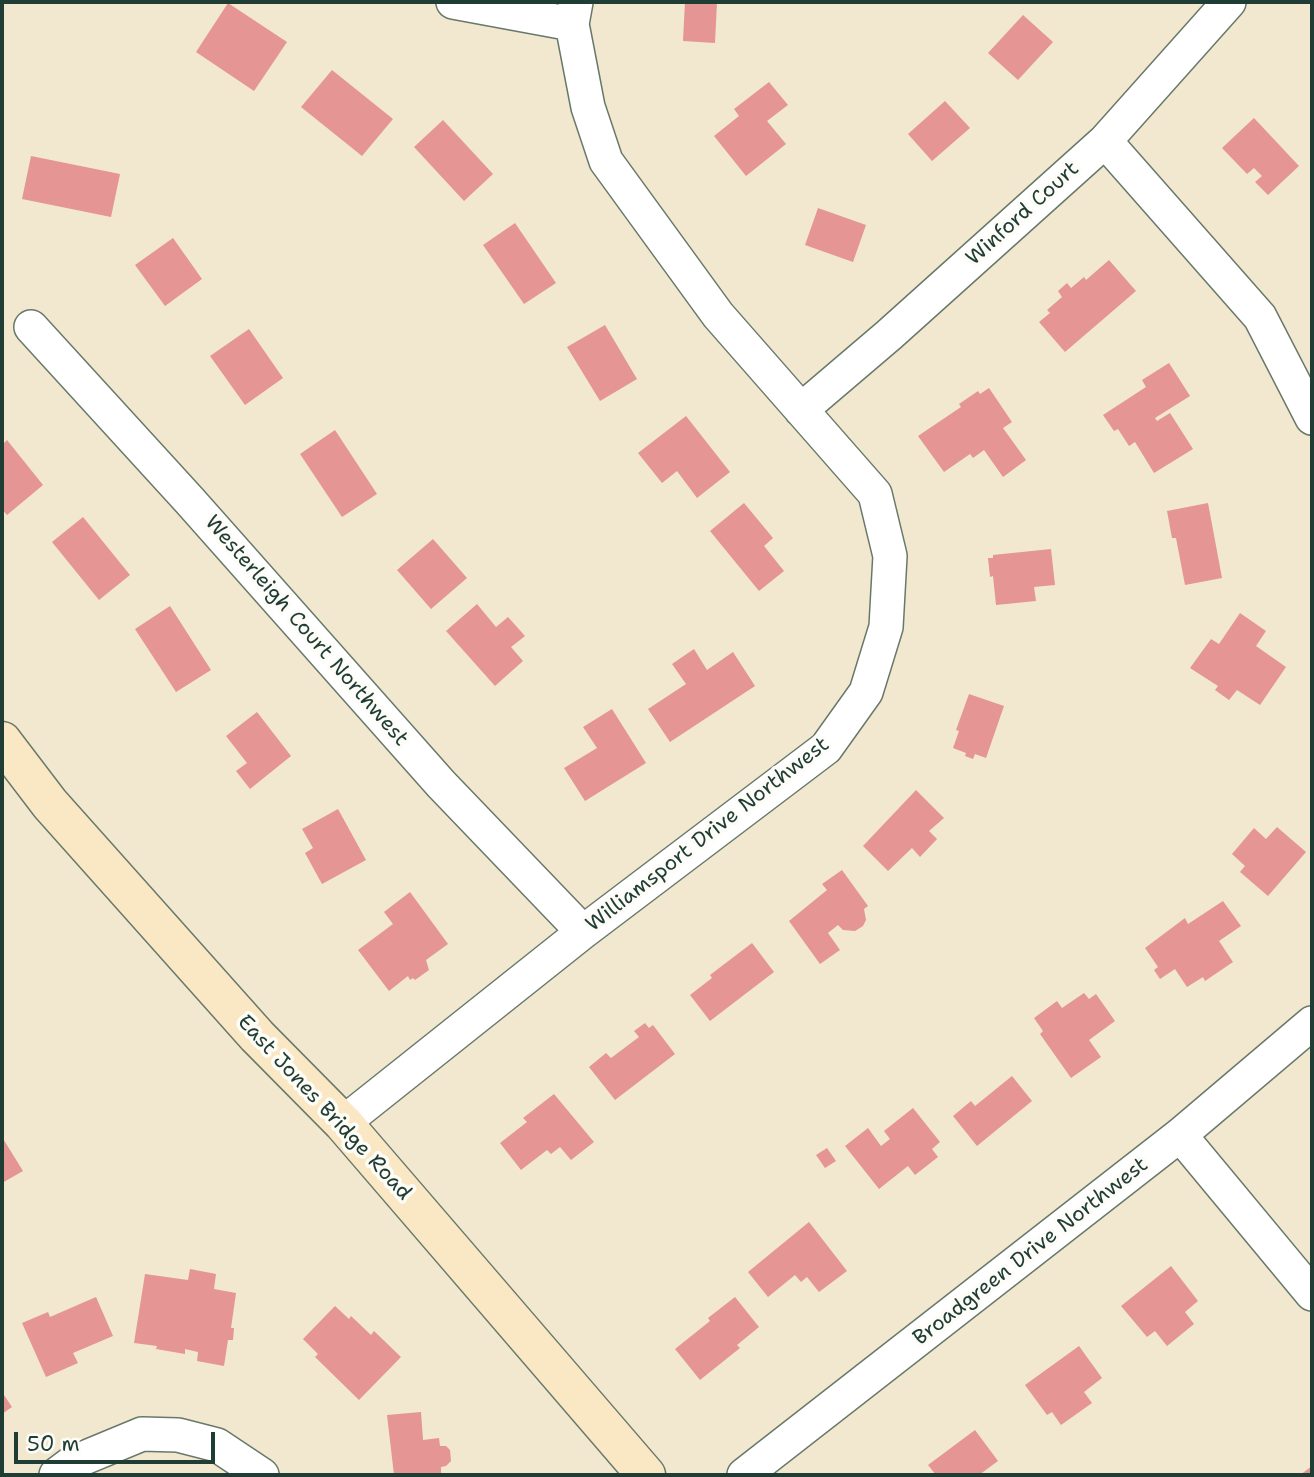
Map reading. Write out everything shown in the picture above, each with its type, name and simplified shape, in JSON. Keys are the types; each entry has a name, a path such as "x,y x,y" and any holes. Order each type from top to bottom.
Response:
{"street":[{"path":"453,2 574,13"},
{"name":"Winford Court","path":"801,410 889,335 1105,141 1229,2"},
{"name":"Williamsport Drive Northwest","path":"343,1122 583,932 825,748 866,692 886,627 890,556 875,494 718,315 606,160 588,107 574,13"},
{"path":"1105,141 1260,317 1312,418"},
{"name":"Westerleigh Court Northwest","path":"31,327 190,501 441,784 583,932"},
{"name":"East Jones Bridge Road","path":"2,741 50,804 257,1036 343,1122 646,1475"},
{"name":"Broadgreen Drive Northwest","path":"744,1475 1180,1135 1312,1023"},
{"path":"1180,1135 1312,1294"},
{"path":"56,1475 72,1463 142,1434 177,1435 217,1445 262,1475"}],"building":[{"path":"685,2 717,2 715,43 683,41"},
{"path":"228,3 287,42 254,91 196,52"},
{"path":"1023,15 1053,42 1018,80 988,53"},
{"path":"332,70 393,119 362,156 301,107"},
{"path":"769,82 788,105 767,121 786,144 746,176 714,136 739,116 734,109"},
{"path":"945,101 970,128 932,161 908,134"},
{"path":"1254,118 1299,166 1268,195 1255,182 1262,176 1254,168 1247,174 1222,148"},
{"path":"443,120 493,174 464,201 414,147"},
{"path":"31,156 120,174 111,217 22,199"},
{"path":"818,208 866,225 853,262 805,245"},
{"path":"515,223 556,283 524,304 483,245"},
{"path":"173,238 202,279 165,306 135,265"},
{"path":"1109,260 1136,291 1065,352 1039,322 1050,313 1047,310 1062,297 1058,291 1067,283 1071,288 1084,277 1086,280"},
{"path":"605,325 637,379 600,401 567,347"},
{"path":"249,329 283,378 245,405 210,356"},
{"path":"1169,363 1190,396 1155,418 1157,421 1170,413 1193,449 1154,473 1135,442 1129,446 1118,429 1114,431 1103,415 1146,387 1142,380"},
{"path":"989,388 1012,422 1003,428 1026,460 1003,477 984,450 973,458 970,454 944,472 918,436 961,407 959,404 978,391 980,394"},
{"path":"686,416 730,472 697,498 677,471 662,483 638,453"},
{"path":"335,430 377,494 342,517 300,454"},
{"path":"7,440 43,485 7,515 2,509 2,445"},
{"path":"744,503 773,538 764,546 784,571 759,591 710,531"},
{"path":"1208,503 1222,578 1185,585 1176,538 1172,538 1167,511"},
{"path":"83,517 130,575 99,600 52,542"},
{"path":"433,539 467,578 431,609 397,570"},
{"path":"1051,549 1055,585 1034,587 1036,601 996,605 988,558 993,558 993,555"},
{"path":"477,604 496,627 508,617 525,636 511,647 523,661 495,686 446,631"},
{"path":"170,606 211,670 176,692 135,629"},
{"path":"1240,613 1266,631 1256,646 1286,667 1260,705 1237,690 1229,700 1215,690 1218,686 1190,668 1211,639 1219,644"},
{"path":"694,649 707,670 733,652 755,686 670,742 648,709 686,684 672,664"},
{"path":"969,694 1004,706 986,758 975,754 973,759 953,748 959,731 956,730"},
{"path":"612,709 646,763 585,801 564,768 597,748 583,727"},
{"path":"257,712 291,756 250,789 236,771 247,763 226,736"},
{"path":"916,790 944,818 929,831 937,839 920,857 912,848 888,871 863,846"},
{"path":"338,809 366,860 322,884 305,853 313,848 302,829"},
{"path":"1277,827 1306,852 1268,896 1240,872 1245,866 1232,854 1254,828 1266,839"},
{"path":"842,870 868,906 864,909 866,920 863,926 855,931 843,930 838,925 828,933 840,950 820,964 789,921 827,890 822,884"},
{"path":"410,892 448,944 426,960 429,970 415,980 410,980 408,976 389,991 358,950 393,924 384,912"},
{"path":"1223,901 1241,926 1219,941 1233,962 1205,981 1203,977 1187,987 1175,969 1160,979 1154,970 1158,967 1145,948 1185,918 1188,924"},
{"path":"752,943 774,972 710,1021 690,995 712,978 710,975"},
{"path":"1084,993 1089,999 1096,994 1115,1021 1089,1040 1101,1057 1071,1078 1040,1034 1043,1031 1034,1018 1057,1001 1062,1008"},
{"path":"645,1023 649,1028 653,1025 675,1054 615,1100 589,1067 606,1053 611,1058 639,1037 634,1031"},
{"path":"1012,1076 1032,1101 977,1146 953,1116 971,1101 975,1106"},
{"path":"554,1094 594,1142 571,1160 560,1147 551,1154 547,1150 521,1170 500,1143 527,1122 523,1118"},
{"path":"913,1108 940,1142 932,1149 938,1157 915,1175 908,1166 879,1189 845,1146 868,1128 881,1146 890,1139 884,1131"},
{"path":"2,1137 23,1171 2,1183"},
{"path":"827,1148 836,1161 825,1168 816,1155"},
{"path":"809,1222 847,1271 819,1292 807,1277 801,1282 795,1275 768,1297 748,1272"},
{"path":"1171,1266 1198,1301 1185,1312 1194,1324 1167,1346 1155,1331 1147,1337 1121,1306"},
{"path":"190,1269 216,1274 214,1289 236,1293 231,1328 234,1328 233,1340 228,1340 224,1366 197,1361 198,1352 185,1349 185,1354 134,1343 145,1274 188,1280"},
{"path":"96,1297 113,1336 73,1353 78,1363 46,1377 22,1323 48,1312 50,1317"},
{"path":"735,1297 759,1327 737,1345 740,1348 700,1380 675,1349"},
{"path":"335,1306 349,1319 351,1316 371,1335 374,1331 401,1357 359,1400 315,1357 318,1354 303,1339"},
{"path":"1079,1346 1102,1378 1084,1392 1092,1403 1061,1425 1052,1412 1047,1415 1025,1385"},
{"path":"2,1392 12,1407 2,1414"},
{"path":"421,1412 423,1440 439,1438 440,1446 446,1446 450,1450 451,1461 441,1467 441,1475 394,1475 387,1415"},
{"path":"975,1430 998,1461 979,1475 936,1475 928,1465"},
{"path":"1312,1466 1312,1475 1300,1475"}]}
